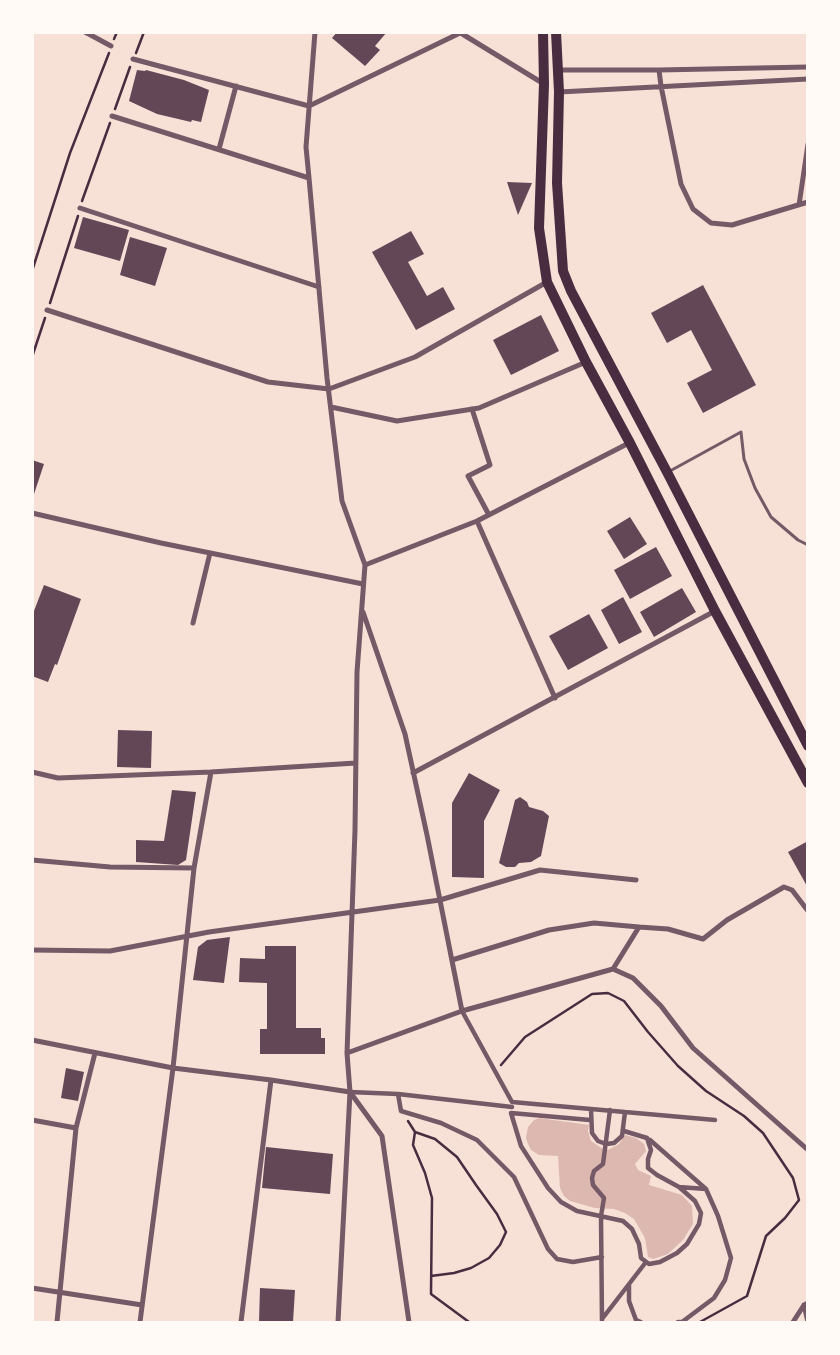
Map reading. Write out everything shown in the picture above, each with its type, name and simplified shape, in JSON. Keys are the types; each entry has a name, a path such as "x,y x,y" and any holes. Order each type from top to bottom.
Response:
{"main road":[{"path":"543,32 544,84 539,228 547,282 586,362 630,442 715,611 808,782"},
{"path":"556,32 559,92 557,183 563,271 571,291 668,472 808,746"}],"street":[{"path":"85,32 111,46"},
{"path":"315,32 306,147 319,287 342,501 365,565 357,672 353,912 347,1053 350,1092 338,1322"},
{"path":"133,59 309,106 460,33 544,84"},
{"path":"557,70 659,70 808,66"},
{"path":"659,70 681,184 693,209 711,222 732,225 808,202"},
{"path":"559,92 808,79"},
{"path":"219,149 236,86"},
{"path":"112,116 309,178"},
{"path":"799,205 808,144"},
{"path":"80,208 319,287"},
{"path":"47,310 268,382 329,389 415,357 547,282"},
{"path":"331,407 397,421 479,408 586,362"},
{"path":"472,409 490,465 468,476 488,515"},
{"path":"365,565 476,521 630,442"},
{"path":"32,513 210,553 363,584"},
{"path":"476,521 555,698"},
{"path":"193,623 210,553"},
{"path":"362,609 405,734 462,1011 512,1107 521,1146 548,1188 561,1202 577,1211 623,1221 632,1229 639,1244 641,1258 649,1264 660,1262 677,1253 687,1244 699,1224 701,1213 695,1201 679,1187 648,1168 651,1150 647,1138"},
{"path":"413,772 555,698 715,611"},
{"path":"32,772 58,778 211,772 356,763"},
{"path":"140,1322 173,1068 194,868 211,772"},
{"path":"32,860 110,867 194,868"},
{"path":"32,950 110,951 209,932 440,900 540,870 636,880"},
{"path":"452,960 550,930 594,923 668,929 703,940 727,920 784,887 792,890 808,911"},
{"path":"613,969 639,928"},
{"path":"347,1053 462,1011 613,969 633,978 661,1006 693,1048 808,1150"},
{"path":"32,1040 173,1068 350,1092 398,1094 512,1107 590,1120"},
{"path":"57,1322 76,1128 95,1053"},
{"path":"241,1322 271,1080"},
{"path":"350,1092 382,1136 409,1322"},
{"path":"398,1094 401,1112 441,1122 477,1140 514,1177 548,1249 558,1259 573,1262 602,1257"},
{"path":"512,1107 610,1110 715,1120"},
{"path":"591,1109 590,1120 594,1138 606,1144 614,1143 624,1131 625,1112"},
{"path":"602,1321 601,1216 604,1198 593,1185 592,1178 594,1172 603,1164 610,1110"},
{"path":"32,1120 76,1128"},
{"path":"624,1131 647,1138 706,1189 718,1216 731,1258 725,1280 714,1298 682,1322 678,1322"},
{"path":"679,1187 706,1189"},
{"path":"602,1321 646,1262"},
{"path":"629,1284 629,1301 636,1320 641,1322"},
{"path":"32,1288 142,1305"},
{"path":"806,1304 808,1322"},
{"path":"793,1322 806,1304"}],"lane":[{"path":"668,472 741,432 744,459 755,488 771,517 798,540 808,545"}],"path":[{"path":"32,271 70,153 117,32"},
{"path":"32,357 80,208 144,32"},
{"path":"401,1112 415,1132 435,1139 457,1157 476,1186 498,1214 506,1232 500,1245 489,1258 470,1268 454,1273 431,1276"},
{"path":"415,1132 413,1145 425,1173 432,1198 430,1294 469,1322"}],"shaded area":[{"path":"539,1118 589,1125 588,1131 591,1141 603,1149 608,1150 619,1144 625,1135 636,1138 644,1144 646,1151 635,1164 638,1170 651,1176 649,1185 682,1195 692,1206 693,1224 683,1240 668,1254 653,1259 648,1257 645,1238 634,1219 614,1209 595,1208 570,1201 564,1196 560,1188 558,1156 539,1155 531,1150 526,1138 528,1127 534,1120"}],"building":[{"path":"337,32 387,32 375,46 380,50 365,66 332,38"},
{"path":"137,70 146,70 184,80 209,90 201,122 192,120 191,122 157,114 129,101"},
{"path":"507,182 532,183 518,215"},
{"path":"83,217 129,230 120,261 74,248"},
{"path":"411,231 424,254 408,262 427,296 443,287 455,309 416,330 372,252"},
{"path":"130,237 167,248 155,286 120,275"},
{"path":"703,285 756,385 703,413 687,383 712,370 691,330 667,343 651,313"},
{"path":"541,315 559,351 511,375 493,340"},
{"path":"32,460 44,464 33,497 32,497"},
{"path":"630,517 647,544 624,559 607,531"},
{"path":"656,547 672,576 630,599 614,570"},
{"path":"44,585 81,599 57,665 55,664 48,682 32,676 32,616"},
{"path":"682,588 696,612 654,637 640,612"},
{"path":"623,597 642,632 619,644 601,610"},
{"path":"589,614 608,648 568,670 549,636"},
{"path":"118,730 152,731 151,768 117,767"},
{"path":"469,773 500,790 484,821 484,878 452,877 452,803"},
{"path":"172,790 196,792 186,860 178,865 136,862 136,840 164,841"},
{"path":"520,797 527,802 529,807 543,811 549,816 541,856 531,862 519,863 515,867 506,867 499,863 515,800"},
{"path":"808,841 808,888 788,852"},
{"path":"230,937 224,983 193,980 198,947 207,940"},
{"path":"265,946 296,946 296,1028 321,1028 321,1038 325,1038 325,1054 260,1054 260,1029 267,1029 267,983 239,982 240,958 265,959"},
{"path":"66,1068 84,1072 78,1101 61,1098"},
{"path":"266,1147 333,1154 330,1194 262,1188"},
{"path":"260,1288 295,1290 293,1322 259,1322"}]}
